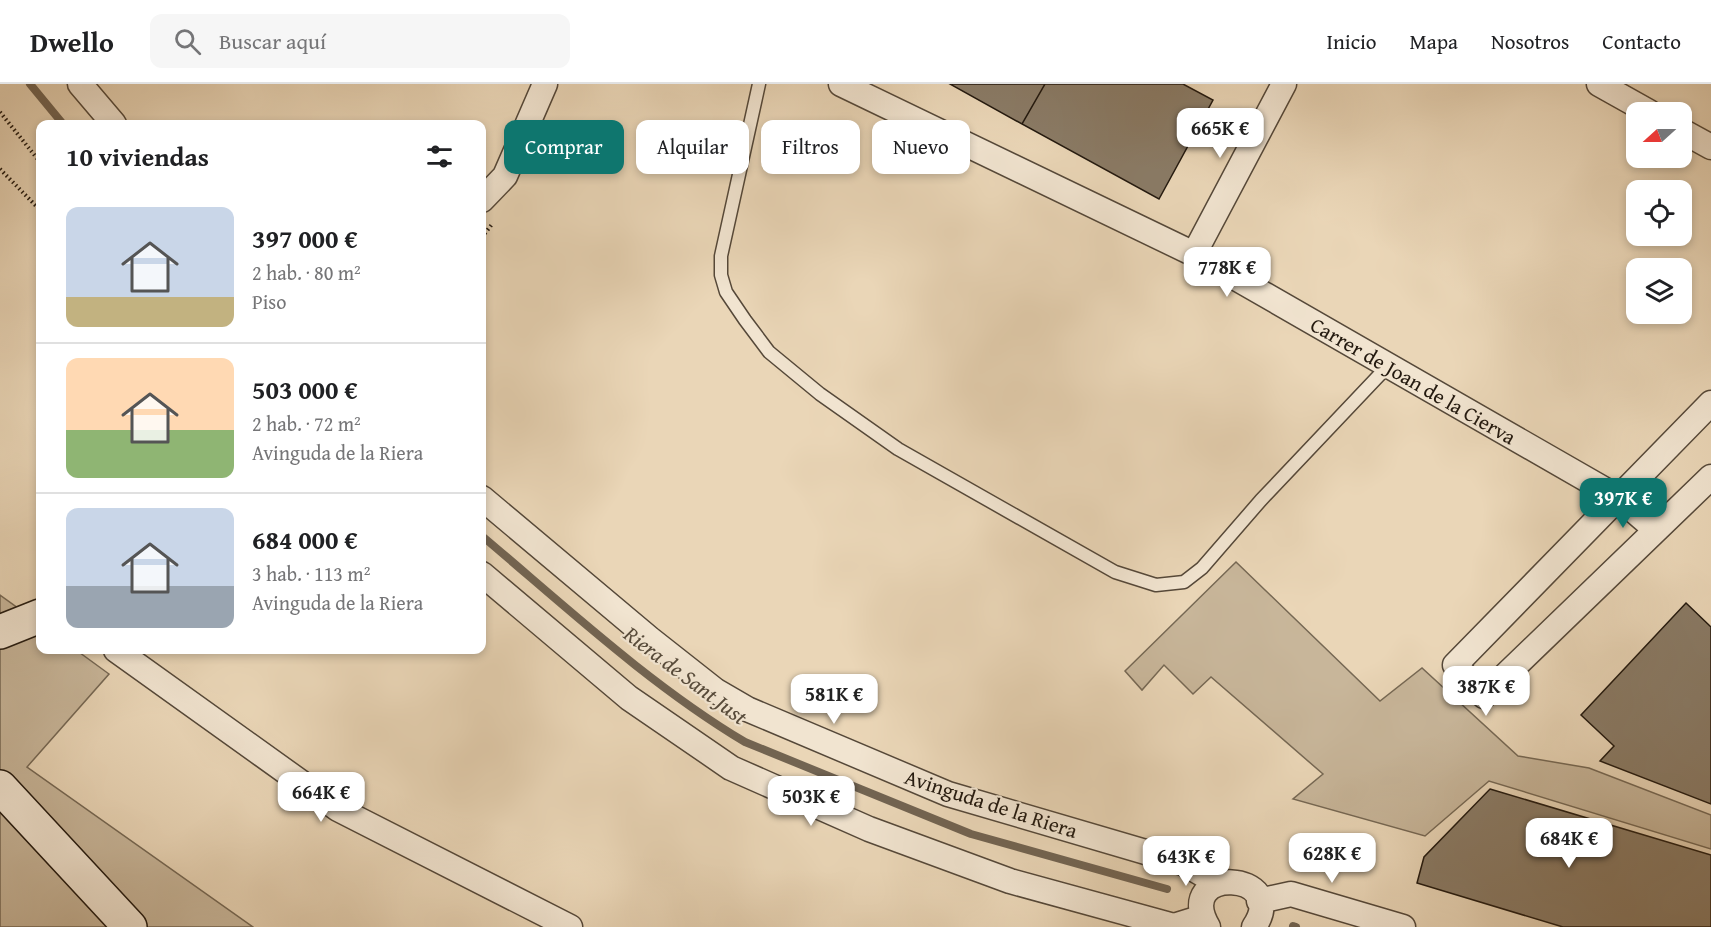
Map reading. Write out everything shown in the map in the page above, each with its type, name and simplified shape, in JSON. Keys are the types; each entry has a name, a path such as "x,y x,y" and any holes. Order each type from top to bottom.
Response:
{"street":[{"path":"80,84 111,120"},
{"path":"486,196 505,176 545,84"},
{"name":"Carrer de Joan de la Cierva","path":"841,84 1194,254 1387,367 1619,498 1655,530"},
{"path":"1194,254 1284,84"},
{"path":"1599,84 1631,102"},
{"path":"1692,136 1711,147"},
{"path":"1711,403 1455,665 1484,696 1711,477"},
{"name":"Avinguda de la Riera","path":"486,501 666,652 716,691 747,709 948,794 1183,863 1218,884"},
{"path":"486,577 629,698 731,768 869,830 1010,881 1174,926 1205,924 1205,896 1218,884 1232,880 1242,883 1254,891 1259,901 1260,915 1254,927"},
{"path":"0,632 36,618"},
{"path":"122,654 338,809 570,927"},
{"path":"0,787 130,927"},
{"path":"1259,901 1291,894 1402,927"}],"lane":[{"path":"759,84 726,224 721,275 726,292 769,352 820,394 898,448 1115,572 1156,585 1184,582 1202,568 1261,500 1387,367"}],"path":[{"path":"0,112 36,157"},
{"path":"0,169 36,206"}],"shaded area":[{"path":"1236,562 1380,701 1422,668 1518,756 1589,768 1711,815 1711,849 1489,781 1425,836 1293,799 1323,774 1211,677 1193,694 1164,665 1142,690 1125,671"},
{"path":"0,595 36,621 36,654 82,654 109,674 27,767 253,927 0,927"}],"building":[{"path":"950,84 1045,84 1022,124"},
{"path":"1045,84 1183,84 1213,100 1159,199 1022,124"},
{"path":"1686,603 1711,627 1711,804 1600,761 1614,746 1581,715"},
{"path":"1490,789 1711,855 1711,927 1563,927 1417,883 1424,857"}],"waterway":[{"name":"Riera de Sant Just","path":"30,84 60,120"},
{"name":"Riera de Sant Just","path":"486,539 642,671 745,742 971,834 1167,889"}]}
